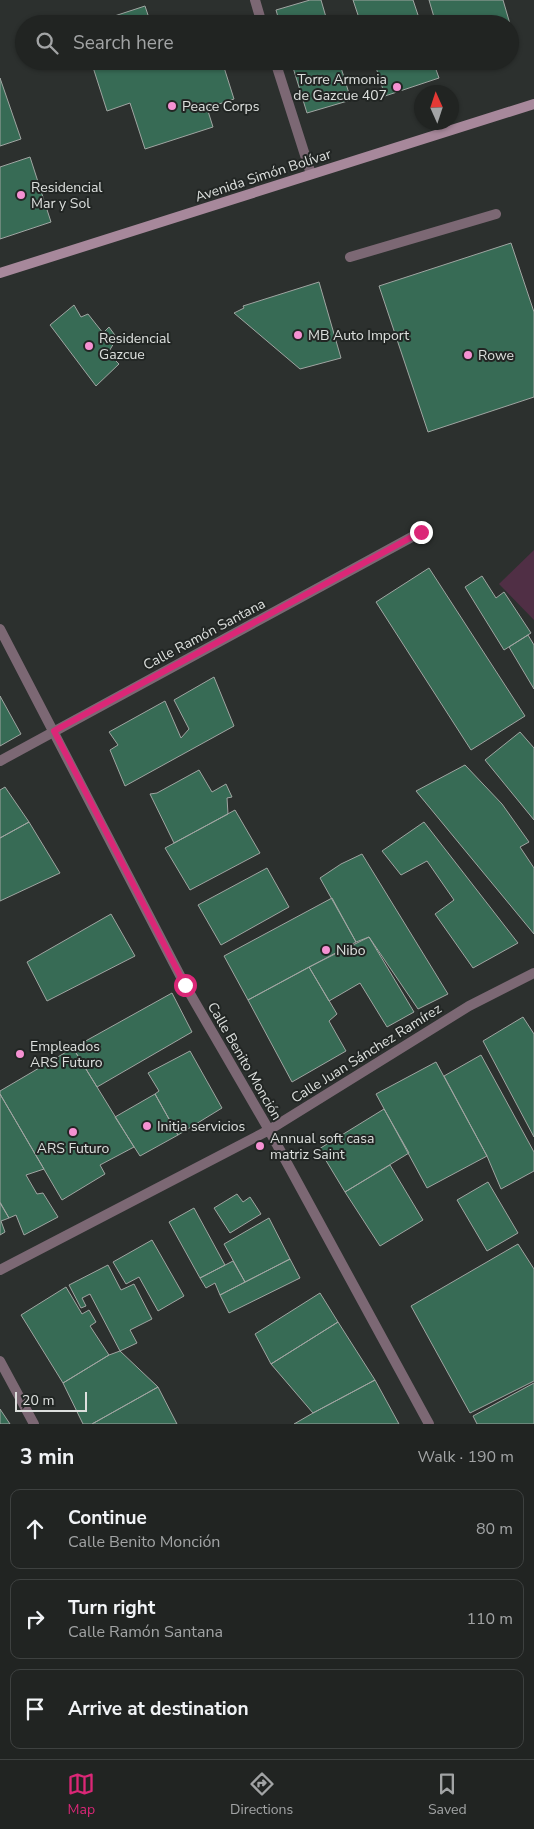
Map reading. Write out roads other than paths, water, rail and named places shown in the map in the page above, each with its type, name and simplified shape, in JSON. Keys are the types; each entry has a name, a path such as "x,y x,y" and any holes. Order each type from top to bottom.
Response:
{"main road":[{"name":"Avenida Simón Bolívar","path":"0,273 534,104"}],"street":[{"path":"255,0 259,15"},
{"path":"277,70 311,174"},
{"path":"350,256 496,214"},
{"name":"Calle Ramón Santana","path":"0,761 421,532"},
{"name":"Calle Benito Monción","path":"0,629 185,985 269,1130 429,1424"},
{"name":"Calle Juan Sánchez Ramírez","path":"0,1270 269,1130 469,1006 534,973"},
{"path":"0,1361 34,1424"}],"place":[{"name":"Torre Armonia de Gazcue 407","path":"397,87"},
{"name":"Peace Corps","path":"172,106"},
{"name":"Residencial Mar y Sol","path":"21,195"},
{"name":"MB Auto Import","path":"298,335"},
{"name":"Residencial Gazcue","path":"89,346"},
{"name":"Rowe","path":"468,355"},
{"name":"Nibo","path":"326,950"},
{"name":"Empleados ARS Futuro","path":"20,1054"},
{"name":"Initia servicios","path":"147,1126"},
{"name":"ARS Futuro","path":"73,1132"},
{"name":"Annual soft casa matriz Saint","path":"260,1146"}]}
